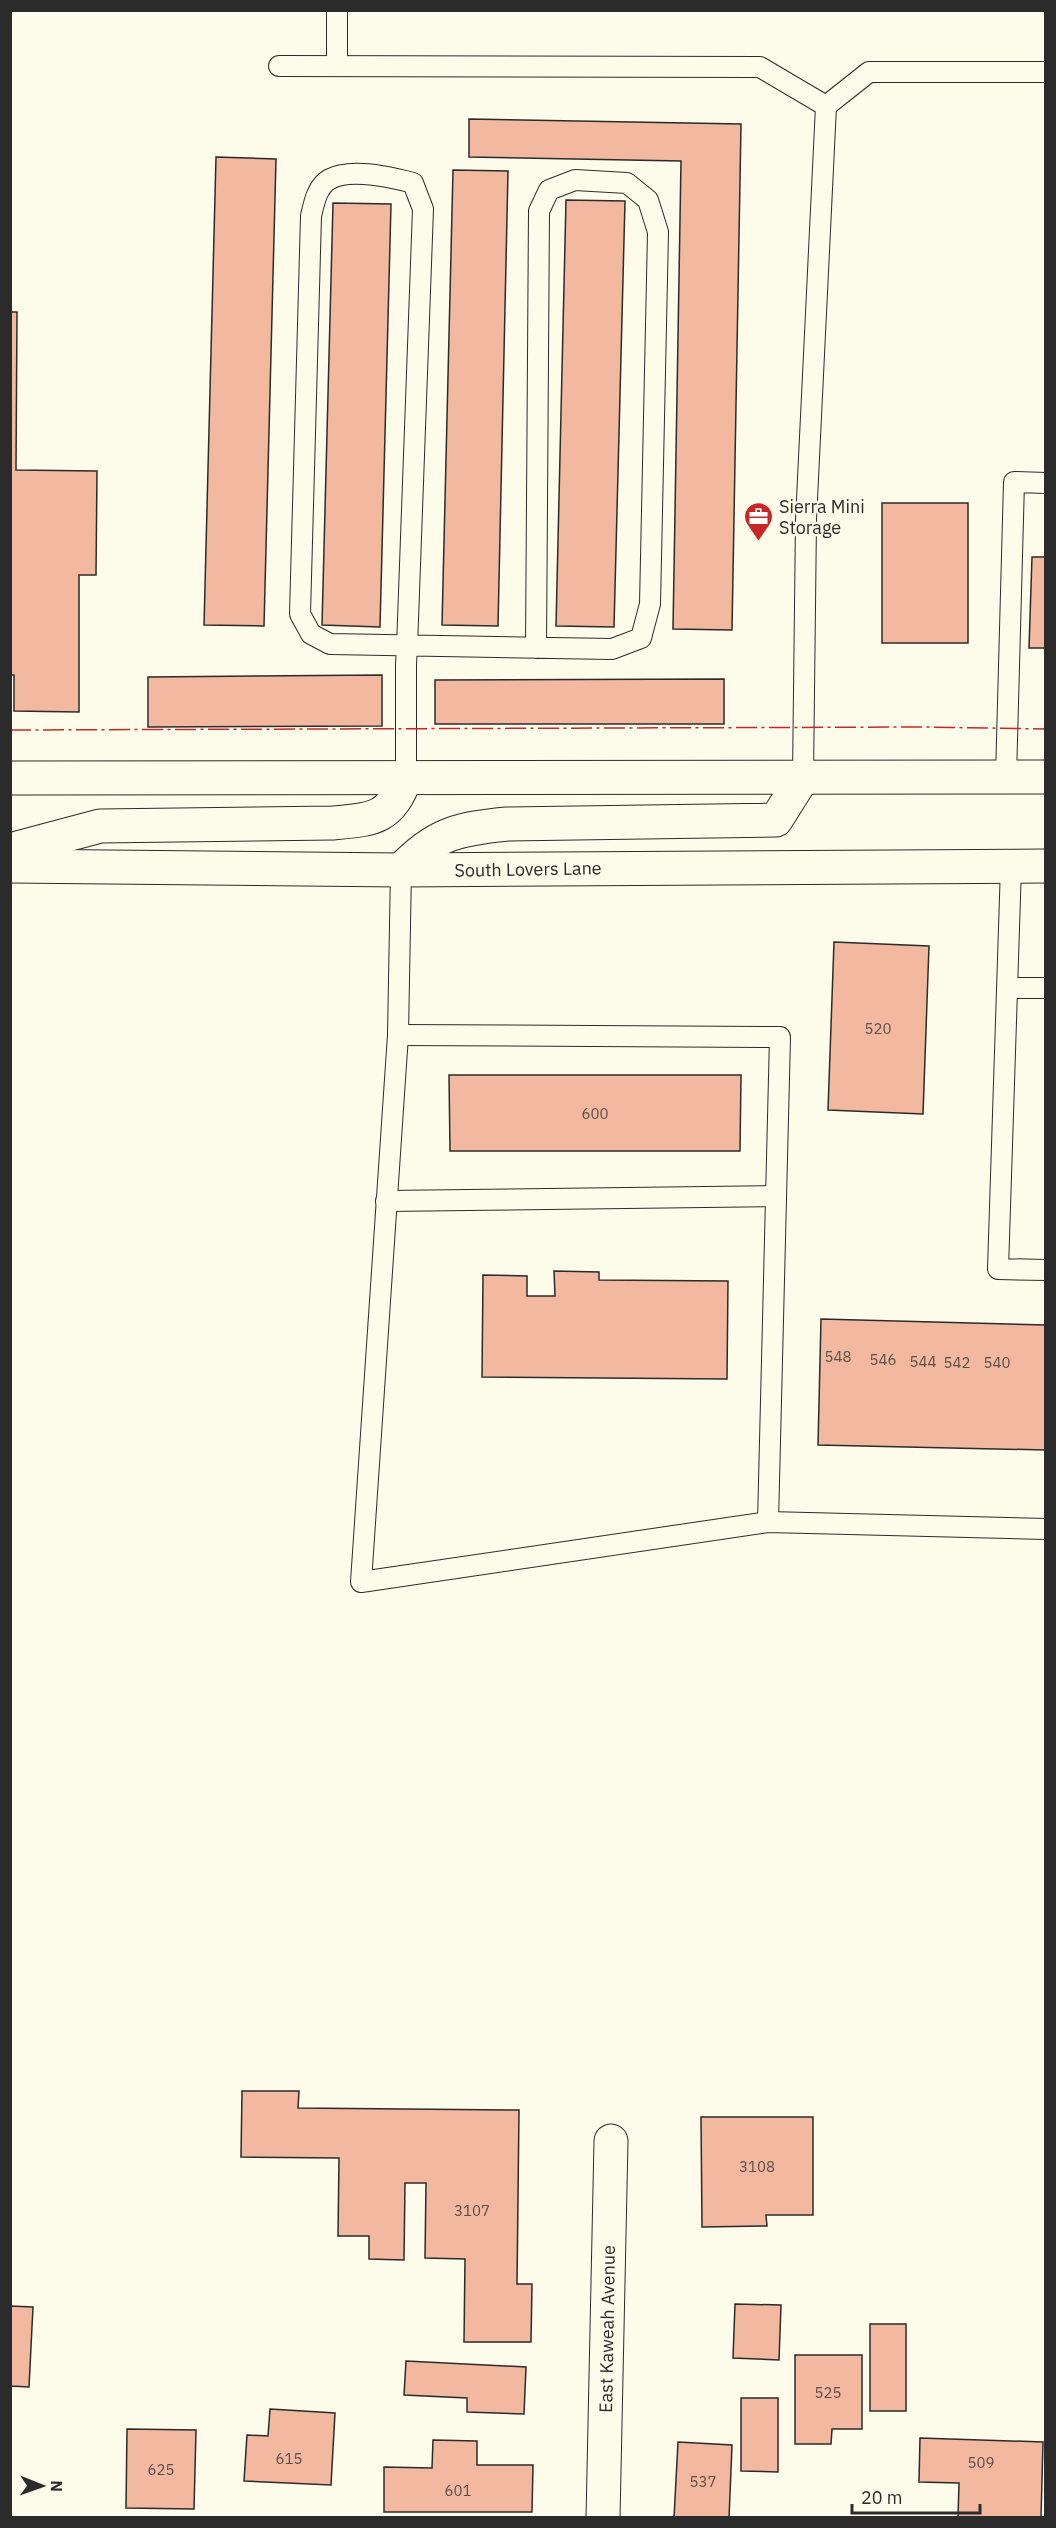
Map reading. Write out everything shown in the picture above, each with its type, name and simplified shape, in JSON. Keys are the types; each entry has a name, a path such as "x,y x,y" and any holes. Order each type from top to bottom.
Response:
{"main road":[{"path":"10,850 100,826 333,823 376,817 390,808 398,798 406,777"},
{"path":"401,870 424,847 440,838 480,827 507,824 776,820 803,777"},
{"path":"10,778 1046,777"},
{"name":"South Lovers Lane","path":"10,866 401,870 1046,866"},
{"name":"East Kaweah Avenue","path":"603,2517 611,2141"}],"lane":[{"path":"337,10 337,66"},
{"path":"279,66 760,67 826,106"},
{"path":"803,777 806,520 826,106 869,72 1046,72"},
{"path":"406,777 407,647 423,209 413,183 392,177 350,174 328,180 316,195 312,216 300,614 310,634 330,644 407,647 612,649 641,638 650,604 658,232 648,200 627,183 575,180 549,190 539,211 536,648"},
{"path":"1006,777 1014,482 1046,483"},
{"path":"1011,866 998,1269 1046,1270"},
{"path":"401,870 398,1035 361,1582 768,1522 1046,1529"},
{"path":"1008,988 1046,988"},
{"path":"398,1035 780,1038 768,1522"},
{"path":"386,1202 776,1196"}],"building":[{"path":"469,119 741,124 732,630 673,629 681,161 469,157"},
{"path":"216,157 276,159 264,626 204,625"},
{"path":"453,170 508,171 498,626 442,625"},
{"path":"566,200 625,201 614,627 556,626"},
{"path":"333,203 391,204 380,627 322,625"},
{"path":"10,312 17,312 16,470 97,471 96,575 79,575 79,712 14,711 14,675 10,675"},
{"path":"882,503 968,503 968,643 882,643"},
{"path":"1032,557 1046,557 1046,648 1029,648"},
{"path":"382,675 382,726 148,727 148,677"},
{"path":"724,679 724,724 435,724 435,680"},
{"path":"834,942 929,946 923,1114 828,1110"},
{"path":"449,1075 741,1075 740,1151 450,1151"},
{"path":"554,1271 599,1272 599,1280 728,1281 727,1379 482,1377 483,1275 527,1276 527,1296 555,1296"},
{"path":"821,1319 1046,1325 1046,1450 818,1445"},
{"path":"242,2091 299,2091 298,2108 519,2110 517,2284 532,2284 531,2342 464,2342 465,2259 425,2258 426,2183 405,2183 404,2260 369,2259 369,2236 338,2236 339,2158 241,2157"},
{"path":"701,2117 813,2117 813,2215 766,2215 767,2226 702,2227"},
{"path":"735,2304 781,2305 779,2360 733,2358"},
{"path":"10,2306 33,2307 29,2387 10,2386"},
{"path":"870,2324 906,2324 906,2411 870,2411"},
{"path":"795,2355 862,2355 862,2429 832,2429 831,2444 795,2444"},
{"path":"406,2361 526,2367 524,2414 467,2412 467,2398 404,2395"},
{"path":"741,2398 778,2398 778,2472 741,2471"},
{"path":"270,2409 335,2413 331,2485 244,2481 247,2435 268,2436"},
{"path":"127,2429 196,2430 194,2509 126,2508"},
{"path":"920,2438 1043,2442 1041,2518 958,2518 959,2483 919,2482"},
{"path":"433,2440 477,2441 477,2465 533,2465 532,2512 384,2512 384,2467 432,2468"},
{"path":"678,2442 732,2445 729,2518 674,2518"}],"power":[{"path":"10,730 924,727 1046,729"}],"place":[{"name":"Sierra Mini Storage","path":"758,542"}]}
